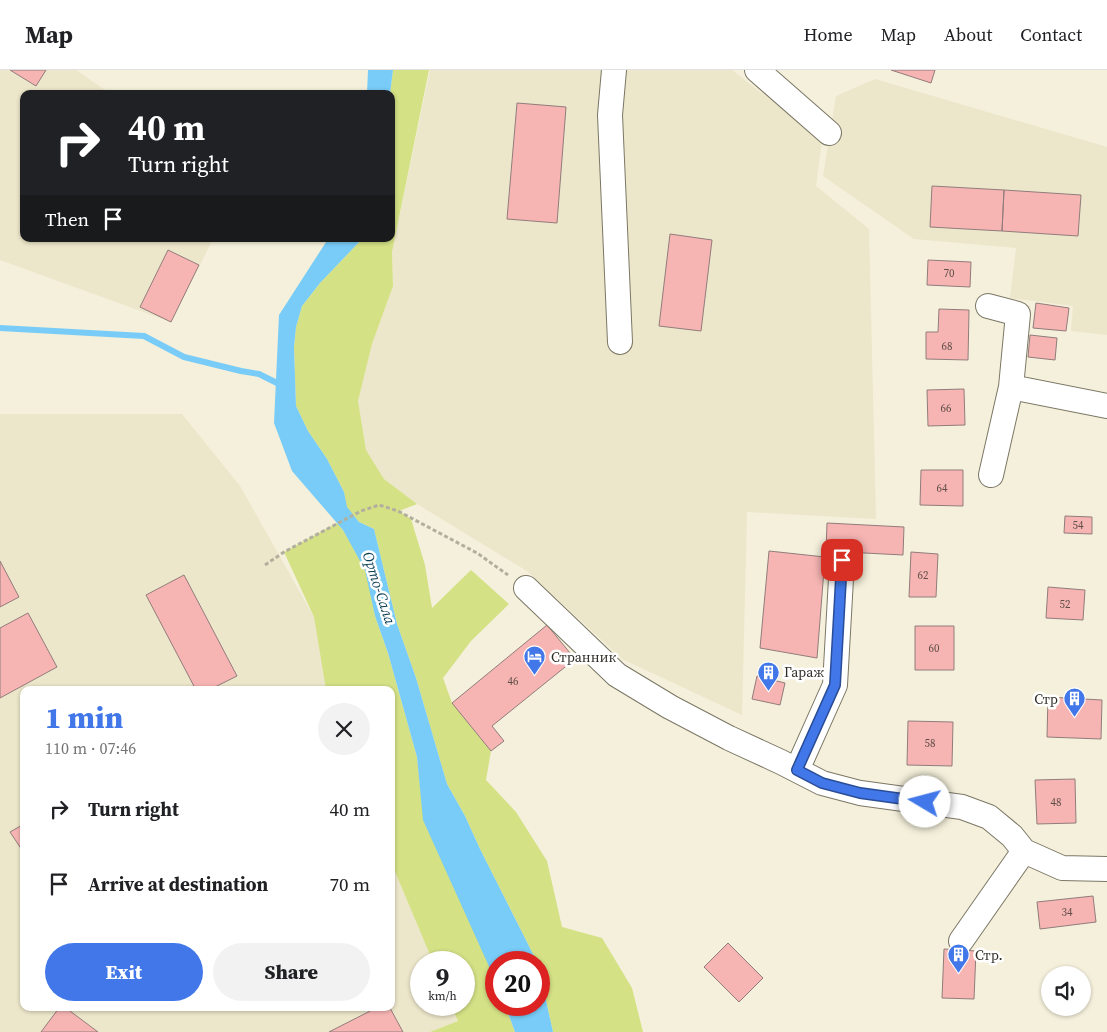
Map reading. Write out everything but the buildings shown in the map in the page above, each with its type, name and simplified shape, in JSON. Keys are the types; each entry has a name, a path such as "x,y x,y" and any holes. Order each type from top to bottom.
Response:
{"lane":[{"path":"614,70 610,115 620,342"},
{"path":"757,70 828,133"},
{"path":"988,306 1018,314 1011,387 991,475"},
{"path":"1011,387 1107,406"},
{"path":"797,770 835,685 842,560"},
{"path":"526,588 617,675 670,707 822,783 860,793 962,808 989,817 1012,836 1024,851 1062,868 1107,869"},
{"path":"961,941 1024,851"}],"path":[{"path":"265,565 324,530 362,511 379,505 398,511 477,553 526,588"}],"shaded area":[{"path":"0,70 76,70 105,90 20,90 20,242 211,242 171,322 0,260"},
{"path":"430,70 732,70 822,140 816,186 869,229 876,519 747,512 742,715 622,659 527,571 417,504 384,479 366,450 358,401 372,344 393,286 392,252"},
{"path":"875,79 1107,147 1107,335 1071,331 1073,306 1010,298 1016,248 914,239 823,176 836,96"},
{"path":"0,414 182,414 240,486 314,617 325,686 20,686 20,1011 395,1011 395,872 428,951 410,951 410,1016 456,1016 458,1021 430,1032 0,1032"}],"green space":[{"path":"393,70 429,70 395,237 395,90 390,90"},
{"path":"359,242 394,242 392,252 393,286 372,344 358,401 366,450 384,479 417,504 399,511 411,519 425,565 432,608 471,570 509,604 471,641 443,678 452,703 491,751 486,780 516,812 547,861 562,927 602,938 632,988 643,1032 553,1032 549,1016 550,951 531,951 465,816 447,784 416,678 397,624 374,529 359,522 346,507 344,492 327,459 308,431 296,406 294,347 296,327 302,306 320,283"},
{"path":"337,523 366,570 375,616 388,653 417,757 424,820 485,955 485,1016 509,1016 515,1032 430,1032 458,1021 456,1016 475,1016 475,951 428,951 395,872 395,686 325,686 314,617 284,552"}],"water":[{"path":"368,70 393,70 390,90 367,90"},
{"name":"Орто-Сала","path":"326,242 359,242 320,283 302,306 296,327 294,347 296,406 308,431 327,459 344,492 347,507 359,522 374,529 397,624 416,678 447,784 465,816 531,951 485,951 485,958 423,820 417,757 388,653 375,616 365,570 343,530 292,471 274,423 279,315"},
{"path":"509,1016 549,1016 553,1032 515,1032"}],"waterway":[{"path":"0,328 144,336 184,357 259,374 281,385"}],"place":[{"name":"Странник","path":"535,676"},
{"name":"Гараж","path":"768,691"},
{"name":"Стр","path":"1074,718"},
{"name":"Стр.","path":"959,974"}],"route":[{"path":"842,560 835,685 797,770 822,783 860,793 925,802"}]}
